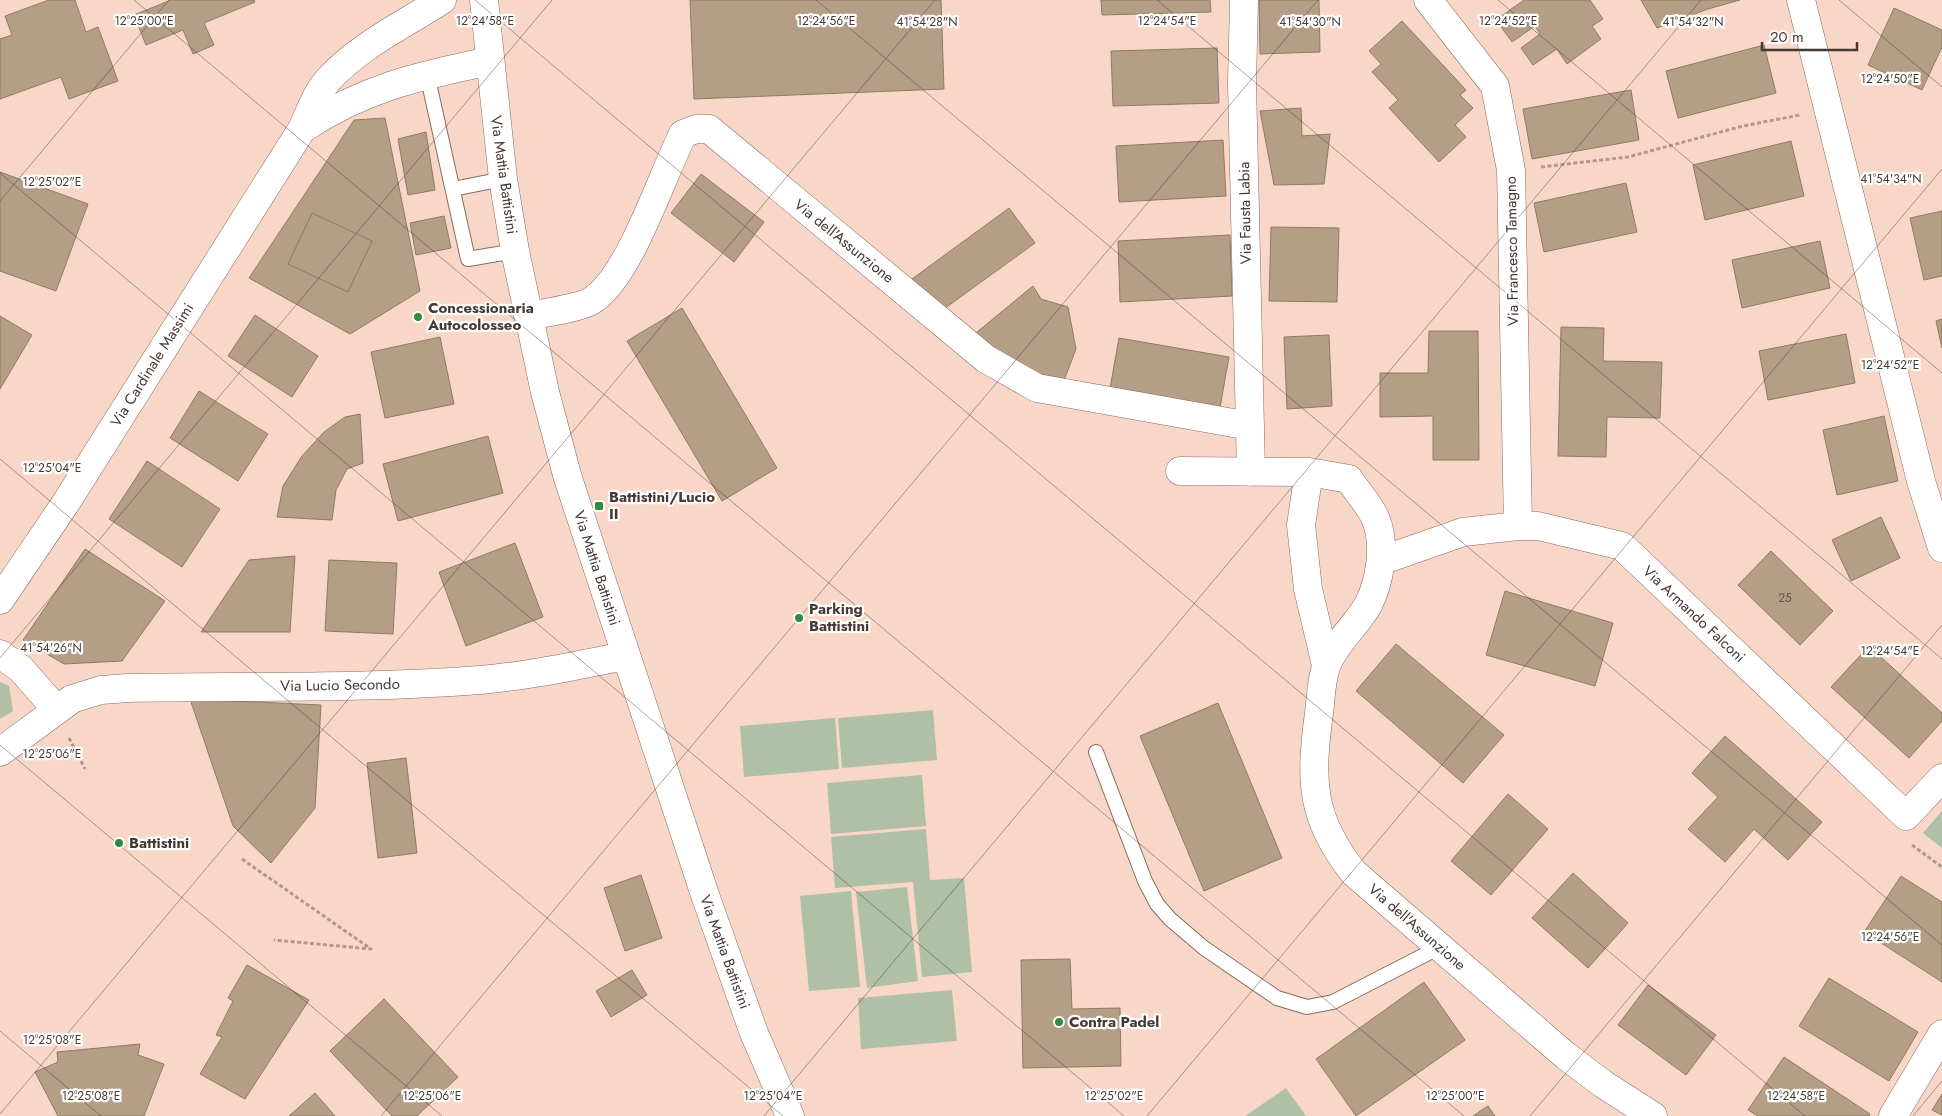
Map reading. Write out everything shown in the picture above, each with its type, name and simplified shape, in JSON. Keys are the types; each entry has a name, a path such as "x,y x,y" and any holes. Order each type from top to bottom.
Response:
{"street":[{"name":"Via Cardinale Massimi","path":"0,600 67,501 302,129 320,91 339,70 358,54 442,0"},
{"name":"Via Mattia Battistini","path":"484,0 503,179 515,251 528,316 567,475 706,898 751,1024 790,1116"},
{"name":"Via Fausta Labia","path":"1244,0 1242,83 1251,472"},
{"name":"Via Francesco Tamagno","path":"1428,0 1495,86 1511,170 1518,526"},
{"path":"1802,0 1827,110 1921,481 1942,548"},
{"name":"Via Cardinale Massimi","path":"302,129 331,110 388,85 428,74 490,62"},
{"name":"Via dell'Assunzione","path":"528,316 590,301 605,289 619,271 683,134 696,129 710,129 986,358 1037,388 1250,426"},
{"name":"Via dell'Assunzione","path":"1180,471 1309,472 1349,479 1376,520 1382,560 1368,604 1338,644 1326,665"},
{"name":"Via dell'Assunzione","path":"1309,472 1301,525 1308,588 1326,665 1313,763 1316,801 1324,826 1336,849 1354,874 1579,1066 1653,1116"},
{"name":"Via Armando Falconi","path":"1382,560 1463,532 1518,526 1538,526 1622,546 1906,816 1942,778"},
{"path":"0,654 20,669 56,709"},
{"name":"Via Lucio Secondo","path":"0,752 56,709 78,696 108,689 387,685 482,680 568,668 625,656"},
{"path":"1893,1116 1942,1034"}],"lane":[{"path":"428,74 468,259 515,251"},
{"path":"452,189 503,179"},
{"path":"1096,752 1145,881 1158,904 1170,919 1204,948 1277,998 1306,1007 1333,1002 1440,947"}],"path":[{"path":"1511,170 1628,157 1743,126 1827,110"},
{"path":"242,859 370,949 274,940"}],"green space":[{"path":"0,682 9,686 13,711 0,719"},
{"path":"933,710 937,760 842,768 838,718"},
{"path":"835,718 839,769 744,777 740,726"},
{"path":"922,775 926,826 831,834 827,783"},
{"path":"1942,811 1942,848 1923,833"},
{"path":"926,829 930,880 964,878 972,972 922,977 913,882 835,888 831,837"},
{"path":"907,887 918,981 867,988 856,892"},
{"path":"851,891 860,987 809,991 800,896"},
{"path":"952,990 957,1041 861,1049 858,998"},
{"path":"1286,1088 1306,1116 1245,1116"}],"building":[{"path":"49,0 75,0 86,32 98,27 118,81 69,99 61,77 0,99 0,39 12,35 5,16"},
{"path":"171,0 254,0 255,2 204,23 214,45 193,54 183,30 146,45 134,15"},
{"path":"690,0 941,0 944,89 694,99"},
{"path":"1101,0 1210,0 1211,12 1102,15"},
{"path":"1259,0 1319,0 1320,52 1260,54"},
{"path":"1524,0 1590,0 1603,19 1592,26 1601,39 1567,64 1557,49 1533,65 1521,48 1540,34 1535,26 1512,42 1496,20"},
{"path":"1641,0 1740,0 1708,9 1657,28"},
{"path":"1894,8 1942,30 1942,47 1922,90 1868,65"},
{"path":"1402,21 1466,90 1460,95 1473,108 1455,125 1466,137 1439,162 1389,108 1398,100 1372,72 1381,64 1369,51"},
{"path":"1764,45 1776,93 1678,118 1666,71"},
{"path":"1217,48 1219,103 1113,106 1111,51"},
{"path":"1631,90 1639,140 1532,159 1523,109"},
{"path":"1301,108 1302,136 1330,134 1324,184 1274,185 1260,111"},
{"path":"385,118 420,291 350,334 249,278 354,120"},
{"path":"426,132 435,190 408,195 398,139"},
{"path":"1223,140 1226,196 1119,202 1116,146"},
{"path":"1791,141 1804,196 1705,220 1693,165"},
{"path":"0,172 88,204 56,291 0,271"},
{"path":"701,174 764,222 734,262 671,213"},
{"path":"1626,183 1637,232 1544,252 1534,203"},
{"path":"1009,208 1035,243 937,314 912,279"},
{"path":"1942,211 1942,276 1924,280 1910,218"},
{"path":"312,213 372,241 348,292 288,264"},
{"path":"444,216 451,248 416,255 410,223"},
{"path":"1271,227 1339,228 1337,302 1269,301"},
{"path":"1230,235 1232,296 1120,302 1118,241"},
{"path":"1820,241 1830,288 1742,308 1732,260"},
{"path":"1033,286 1041,299 1068,307 1076,349 1063,383 1017,368 971,337"},
{"path":"682,308 777,468 722,501 627,341"},
{"path":"255,315 318,356 292,397 228,356"},
{"path":"0,316 32,335 0,389"},
{"path":"1942,319 1942,348 1936,321"},
{"path":"1561,327 1604,328 1603,361 1662,362 1660,418 1607,417 1606,457 1558,456"},
{"path":"1429,331 1478,331 1479,460 1433,460 1433,416 1380,417 1380,373 1428,373"},
{"path":"1846,334 1855,383 1768,400 1759,351"},
{"path":"1329,335 1332,406 1287,409 1284,337"},
{"path":"440,337 454,404 385,418 371,352"},
{"path":"1119,338 1229,357 1219,413 1109,394"},
{"path":"199,391 268,434 238,481 170,438"},
{"path":"360,414 363,463 347,469 336,490 332,520 277,517 283,486 302,456 324,432 345,417"},
{"path":"1884,416 1898,481 1837,495 1823,430"},
{"path":"488,436 503,493 398,521 383,464"},
{"path":"147,461 220,509 182,567 109,519"},
{"path":"1881,517 1900,558 1851,581 1832,540"},
{"path":"515,543 543,617 466,646 439,572"},
{"path":"85,549 165,601 122,661 64,664 23,640"},
{"path":"1771,551 1833,611 1800,645 1738,585"},
{"path":"295,556 290,632 201,632 249,560"},
{"path":"329,560 397,563 393,634 325,631"},
{"path":"1505,591 1613,623 1595,686 1486,655"},
{"path":"1396,644 1504,735 1463,783 1356,691"},
{"path":"1869,646 1942,713 1942,721 1909,758 1831,687"},
{"path":"190,699 321,705 315,808 271,863 233,826"},
{"path":"1218,703 1282,858 1204,891 1140,736"},
{"path":"1725,736 1822,822 1788,860 1754,829 1725,862 1688,829 1718,797 1692,773"},
{"path":"406,758 417,853 378,858 367,763"},
{"path":"1508,794 1548,829 1491,895 1451,861"},
{"path":"1573,873 1628,923 1588,968 1532,918"},
{"path":"641,875 662,938 625,951 604,888"},
{"path":"1901,876 1942,902 1942,982 1864,932"},
{"path":"1070,959 1072,1009 1120,1008 1121,1066 1023,1068 1021,960"},
{"path":"247,965 309,1000 245,1099 200,1074 222,1037 216,1035 233,1001 228,998"},
{"path":"632,970 647,995 611,1017 596,991"},
{"path":"1829,978 1918,1032 1889,1081 1799,1026"},
{"path":"1424,982 1465,1040 1356,1116 1316,1059"},
{"path":"1648,985 1716,1035 1686,1075 1618,1025"},
{"path":"384,999 458,1077 417,1116 392,1116 330,1051"},
{"path":"140,1044 138,1055 164,1064 144,1116 58,1116 35,1072 58,1062 57,1052"},
{"path":"1784,1057 1870,1114 1869,1116 1758,1116 1748,1110"},
{"path":"315,1093 335,1116 289,1116"},
{"path":"1942,1094 1942,1115 1932,1110"},
{"path":"1488,1106 1495,1116 1473,1116"}],"place":[{"name":"Concessionaria Autocolosseo","path":"418,317"},
{"name":"Battistini/Lucio II","path":"599,506"},
{"name":"Parking Battistini","path":"799,618"},
{"name":"Battistini","path":"119,843"},
{"name":"Contra Padel","path":"1059,1022"}]}
